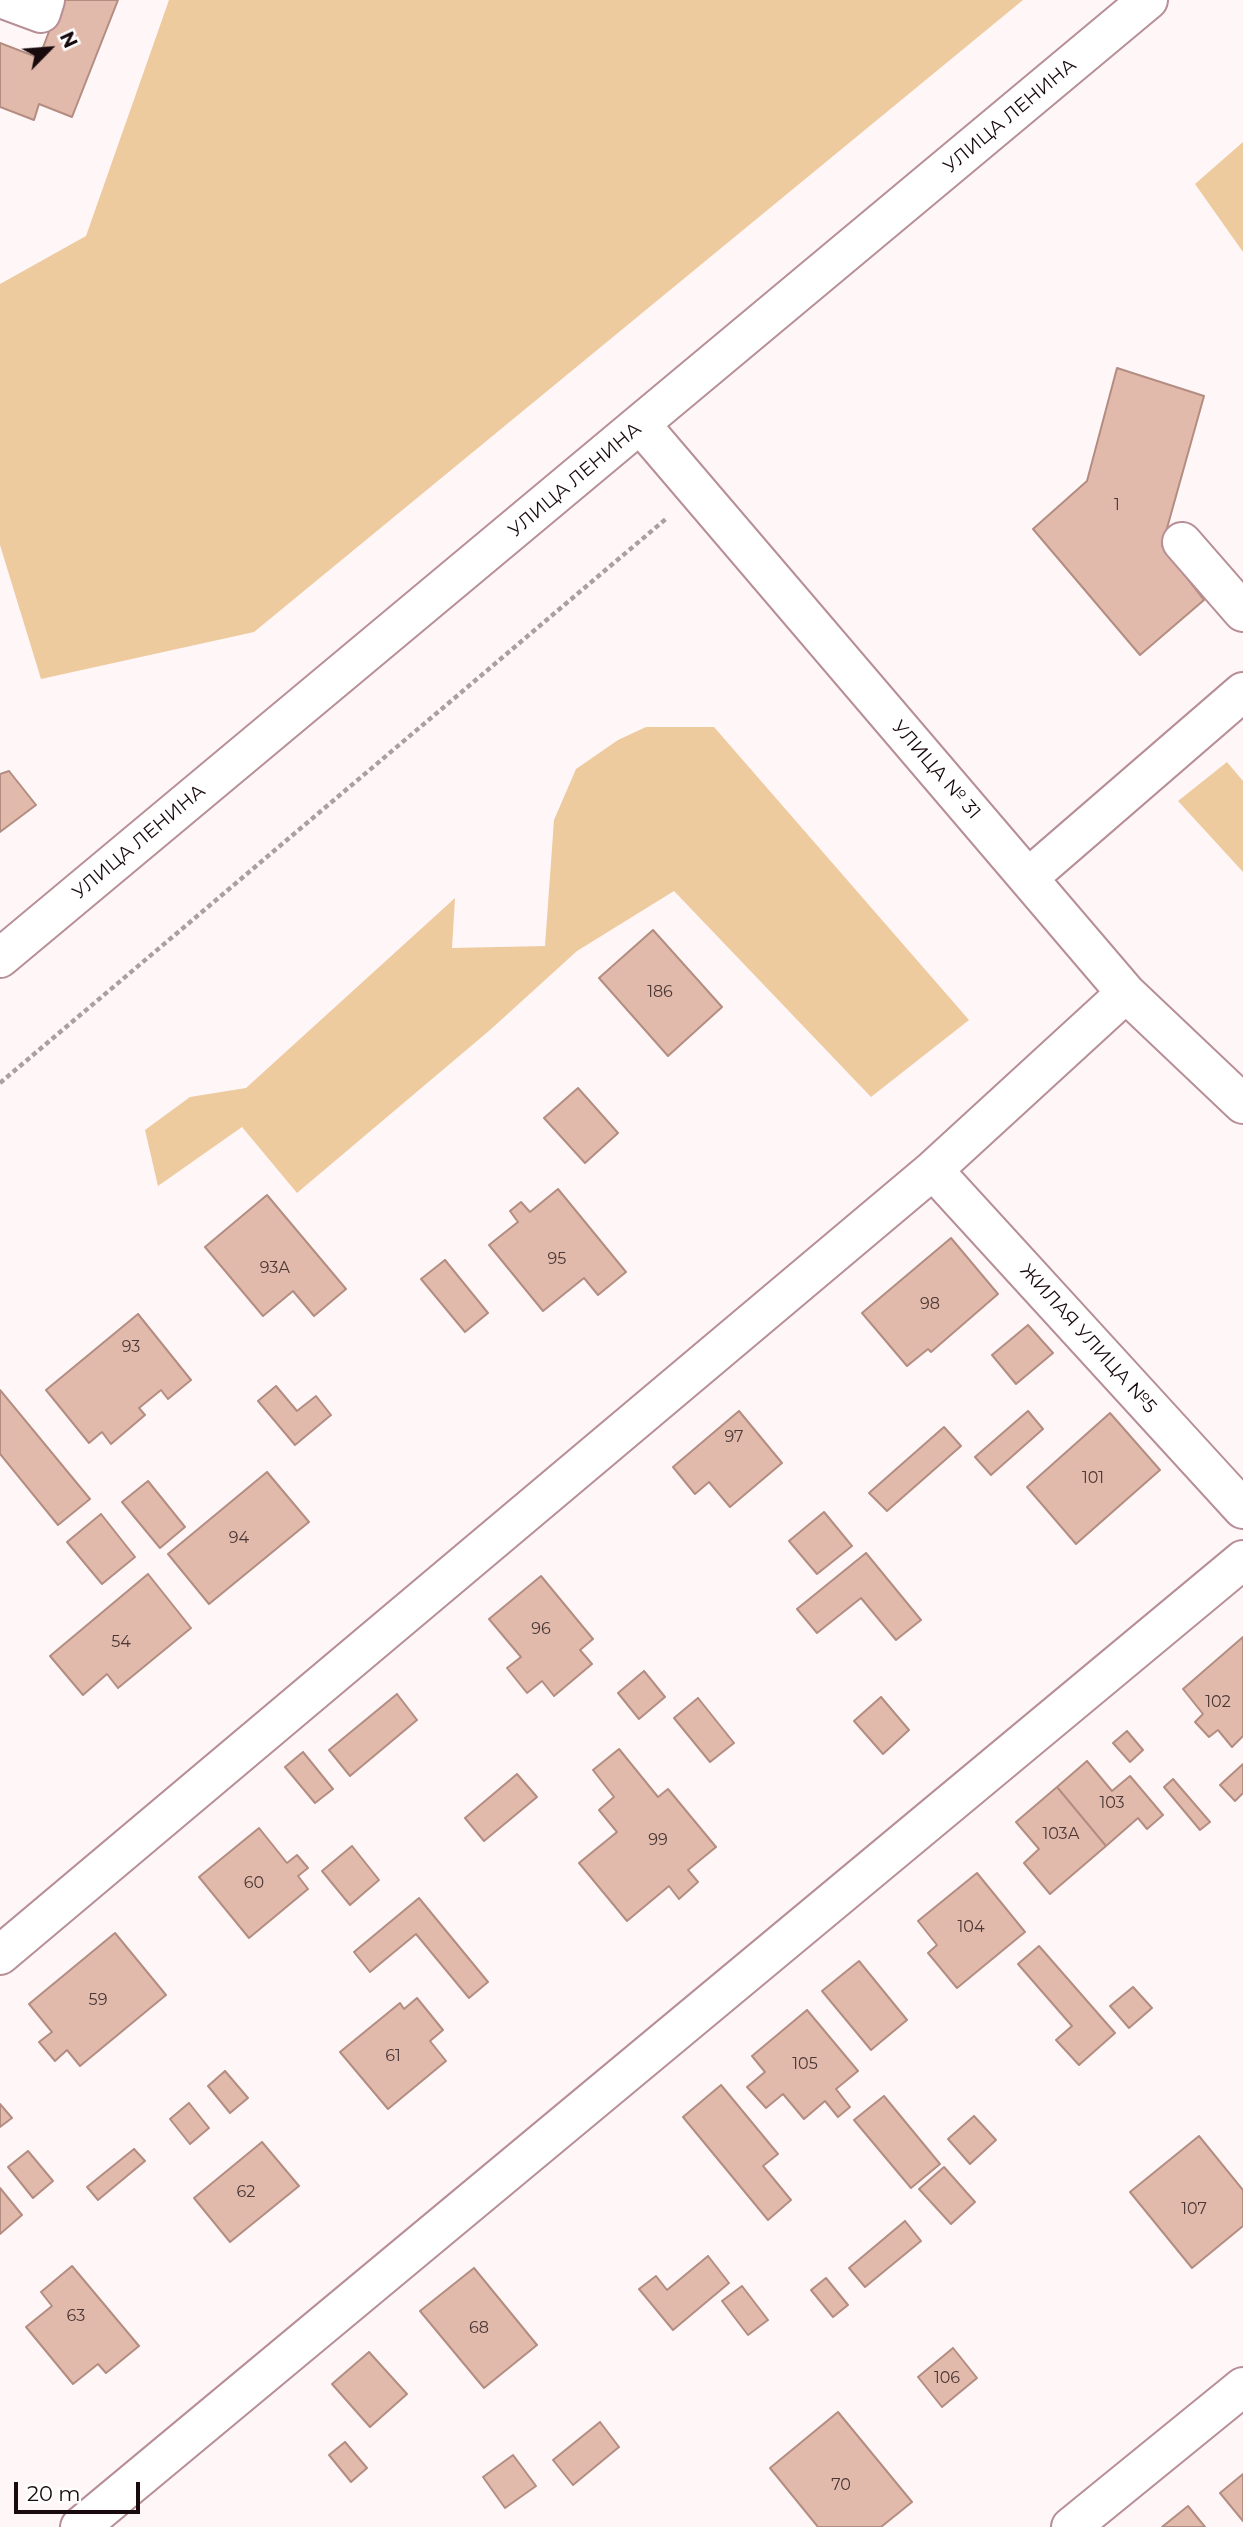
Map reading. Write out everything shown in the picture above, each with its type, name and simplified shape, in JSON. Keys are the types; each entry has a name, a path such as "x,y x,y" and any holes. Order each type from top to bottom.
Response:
{"street":[{"path":"6,0 41,13 45,0"},
{"name":"УЛИЦА ЛЕНИНА","path":"0,958 1149,0"},
{"name":"УЛИЦА № 31","path":"641,425 1126,993 1243,1104"},
{"path":"1182,542 1243,612"},
{"path":"1028,878 1243,692"},
{"path":"0,1955 933,1170 1126,993"},
{"name":"ЖИЛАЯ УЛИЦА №5","path":"933,1170 1243,1509"},
{"path":"80,2527 1243,1560"},
{"path":"1070,2527 1243,2387"}],"path":[{"path":"0,1083 698,492"}],"shaded area":[{"path":"169,0 1023,0 254,632 41,679 0,545 0,284 86,236"},
{"path":"1243,142 1243,252 1195,184"},
{"path":"646,727 714,727 969,1020 871,1097 674,891 577,951 490,1030 297,1193 242,1127 158,1186 145,1130 190,1097 246,1088 455,898 452,948 545,946 554,820 576,769 618,740"},
{"path":"1227,762 1243,781 1243,872 1178,801"}],"building":[{"path":"61,0 118,0 72,117 39,104 34,120 0,107 0,43 39,58"},
{"path":"1117,368 1204,396 1162,546 1204,600 1140,655 1033,529 1087,481"},
{"path":"9,771 36,805 0,832 0,774"},
{"path":"653,930 722,1007 668,1056 599,978"},
{"path":"578,1088 618,1133 585,1163 544,1118"},
{"path":"558,1189 626,1272 598,1295 584,1278 543,1311 489,1245 518,1222 510,1211 521,1202 530,1212"},
{"path":"267,1195 346,1289 314,1316 293,1291 263,1316 205,1247"},
{"path":"951,1238 998,1294 931,1352 928,1349 907,1366 862,1313"},
{"path":"445,1260 488,1313 465,1332 421,1279"},
{"path":"138,1314 191,1380 168,1399 161,1390 139,1408 145,1415 111,1444 102,1432 89,1443 46,1390"},
{"path":"1028,1325 1053,1353 1016,1384 992,1355"},
{"path":"276,1386 297,1411 316,1396 331,1415 295,1445 258,1401"},
{"path":"0,1390 90,1499 58,1525 0,1454"},
{"path":"739,1411 782,1463 730,1507 709,1482 695,1494 673,1467"},
{"path":"1028,1411 1043,1429 991,1475 975,1457"},
{"path":"1110,1413 1160,1470 1076,1544 1027,1487"},
{"path":"944,1427 961,1446 887,1511 869,1493"},
{"path":"267,1472 309,1522 209,1604 168,1554"},
{"path":"148,1481 185,1527 160,1548 122,1502"},
{"path":"824,1512 852,1546 817,1574 789,1541"},
{"path":"101,1514 135,1557 102,1584 67,1542"},
{"path":"866,1553 921,1620 896,1640 861,1598 817,1633 797,1609"},
{"path":"148,1574 191,1628 118,1688 107,1674 83,1695 50,1656"},
{"path":"541,1576 593,1639 580,1650 592,1664 554,1696 542,1681 527,1693 507,1668 521,1657 489,1619"},
{"path":"1243,1637 1243,1736 1232,1747 1218,1730 1209,1737 1195,1722 1203,1714 1183,1689"},
{"path":"644,1671 665,1697 639,1719 618,1693"},
{"path":"397,1694 417,1720 350,1776 329,1750"},
{"path":"881,1697 909,1730 883,1754 854,1721"},
{"path":"698,1698 734,1743 710,1762 674,1718"},
{"path":"1127,1731 1143,1750 1130,1762 1113,1743"},
{"path":"619,1749 658,1797 668,1789 716,1847 688,1870 698,1882 679,1899 669,1886 627,1921 579,1863 617,1832 599,1810 614,1797 593,1770"},
{"path":"303,1752 333,1789 315,1803 285,1767"},
{"path":"1087,1761 1112,1791 1130,1776 1163,1815 1147,1829 1138,1818 1106,1846 1057,1787"},
{"path":"1243,1764 1243,1793 1235,1801 1220,1785"},
{"path":"517,1774 537,1797 484,1841 465,1818"},
{"path":"1173,1779 1210,1822 1200,1830 1164,1787"},
{"path":"1057,1787 1106,1846 1050,1894 1024,1863 1039,1849 1016,1822"},
{"path":"259,1828 287,1863 297,1855 308,1868 298,1876 308,1889 249,1938 199,1877"},
{"path":"352,1846 379,1880 350,1905 322,1871"},
{"path":"977,1873 1025,1932 957,1988 928,1953 937,1945 918,1921"},
{"path":"419,1898 488,1982 469,1998 416,1934 370,1972 354,1952"},
{"path":"115,1933 166,1995 80,2066 67,2050 55,2061 39,2042 52,2032 29,2004"},
{"path":"1039,1946 1115,2033 1079,2065 1056,2040 1072,2026 1018,1964"},
{"path":"859,1961 907,2020 871,2050 822,1991"},
{"path":"1133,1987 1152,2008 1129,2028 1110,2006"},
{"path":"417,1998 443,2030 430,2041 446,2061 388,2109 340,2052 400,2003 404,2009"},
{"path":"807,2010 858,2071 836,2089 850,2107 838,2117 825,2101 804,2119 783,2094 766,2108 747,2087 765,2072 752,2056"},
{"path":"225,2071 248,2098 230,2113 208,2086"},
{"path":"721,2085 778,2154 763,2166 791,2200 768,2220 683,2117"},
{"path":"884,2096 940,2164 911,2188 854,2120"},
{"path":"189,2103 209,2128 190,2144 170,2119"},
{"path":"0,2104 12,2118 0,2127"},
{"path":"974,2116 996,2140 970,2164 948,2139"},
{"path":"1199,2136 1243,2190 1243,2226 1192,2268 1130,2192"},
{"path":"262,2142 299,2186 230,2242 194,2198"},
{"path":"134,2149 145,2161 98,2200 87,2187"},
{"path":"28,2151 53,2181 33,2198 8,2167"},
{"path":"944,2167 975,2202 951,2224 919,2189"},
{"path":"0,2188 22,2215 0,2234"},
{"path":"905,2221 921,2241 865,2287 849,2268"},
{"path":"708,2256 729,2283 673,2330 639,2289 656,2276 667,2290"},
{"path":"72,2266 139,2346 106,2373 98,2364 73,2384 26,2327 52,2306 41,2292"},
{"path":"474,2268 537,2345 484,2388 420,2311"},
{"path":"826,2278 848,2305 833,2317 811,2290"},
{"path":"742,2286 768,2320 748,2335 722,2301"},
{"path":"953,2348 977,2378 942,2407 918,2377"},
{"path":"369,2352 407,2394 370,2427 332,2384"},
{"path":"838,2412 912,2502 881,2527 818,2527 770,2468"},
{"path":"600,2422 619,2447 573,2485 553,2460"},
{"path":"345,2442 367,2468 351,2482 329,2455"},
{"path":"513,2455 536,2486 505,2508 483,2477"},
{"path":"1243,2474 1243,2521 1220,2493"},
{"path":"1188,2506 1205,2527 1162,2527"}]}
